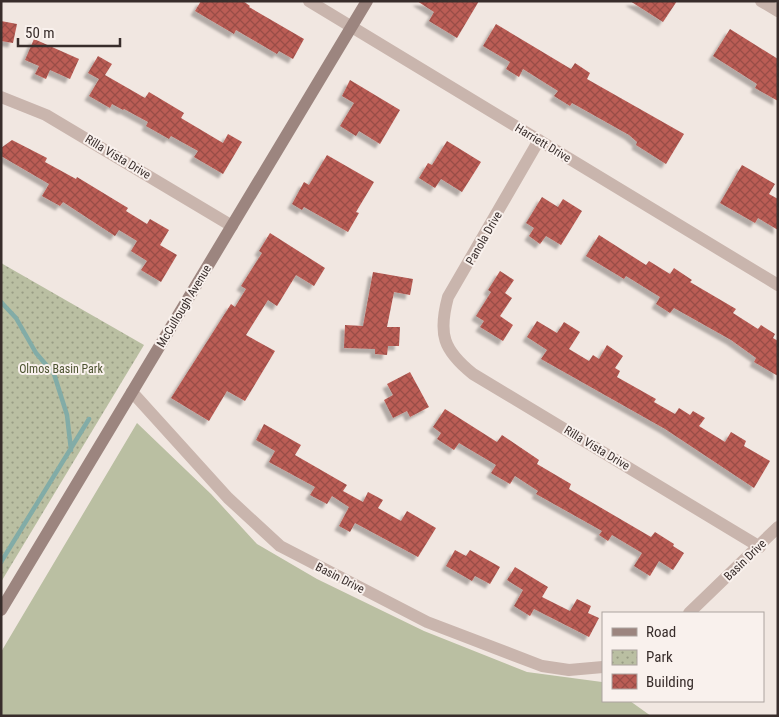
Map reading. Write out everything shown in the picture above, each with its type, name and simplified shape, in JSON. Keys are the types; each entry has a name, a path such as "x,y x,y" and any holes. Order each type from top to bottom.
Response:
{"main road":[{"name":"McCullough Avenue","path":"1,610 366,1"}],"street":[{"name":"Harriett Drive","path":"309,1 778,285"},
{"path":"761,1 778,11"},
{"name":"Rilla Vista Drive","path":"1,97 61,123 232,226"},
{"name":"Panola Drive","path":"443,339 443,316 448,297 539,140"},
{"name":"Rilla Vista Drive","path":"443,339 455,360 473,374 760,546"},
{"name":"Basin Drive","path":"132,392 228,498 280,546 426,622 542,666 569,670 602,667"},
{"name":"Basin Drive","path":"690,612 778,527"}],"green space":[{"name":"Olmos Basin Park","path":"1,263 144,345 1,582"},
{"path":"137,423 211,494 257,544 317,579 424,631 527,672 602,682 602,702 631,702 651,716 1,716 1,652"}],"building":[{"path":"201,1 243,1 249,7 304,39 293,59 279,51 277,54 236,30 234,34 195,11"},
{"path":"417,1 479,1 457,38 429,21 434,12"},
{"path":"630,1 677,1 663,22"},
{"path":"1,21 17,24 13,43 1,41"},
{"path":"496,24 571,69 575,63 590,73 587,79 684,134 666,164 636,145 637,142 629,135 572,103 570,106 554,96 558,91 523,69 519,77 506,69 510,62 483,46"},
{"path":"730,29 778,59 778,101 755,88 757,84 713,56"},
{"path":"34,39 79,59 70,79 50,70 46,79 35,74 39,66 25,60"},
{"path":"98,56 112,64 105,75 145,98 149,92 184,113 181,118 223,143 228,134 242,142 223,174 194,157 198,151 171,136 169,139 146,126 148,122 124,109 112,104 110,108 89,96 99,79 88,73"},
{"path":"350,80 400,110 380,144 359,131 356,136 340,126 354,103 342,96"},
{"path":"12,140 47,158 45,162 76,179 77,177 128,208 126,211 147,224 150,219 169,230 160,245 177,255 161,282 141,270 147,261 131,251 137,241 119,230 115,236 63,202 60,206 42,196 49,184 1,156 1,148"},
{"path":"447,141 481,162 462,192 441,179 435,188 419,178 428,163 432,165"},
{"path":"327,155 374,182 356,212 359,213 348,232 304,207 302,210 292,204 304,182 309,185"},
{"path":"742,165 775,184 769,194 778,199 778,230 758,218 755,223 720,203"},
{"path":"542,197 558,207 563,199 582,211 561,245 546,236 540,244 529,236 534,228 526,223"},
{"path":"270,233 325,268 314,286 296,275 277,306 268,300 246,335 275,351 245,401 227,391 209,421 171,398 231,304 235,307 246,289 241,286 262,253 259,251"},
{"path":"599,235 646,265 649,261 670,274 674,268 692,280 690,282 736,309 733,313 758,329 761,325 775,334 773,338 778,341 778,376 754,362 756,358 731,340 674,308 670,313 656,304 660,297 626,276 624,279 586,256"},
{"path":"500,271 514,280 505,293 512,298 500,316 513,325 503,341 480,327 484,321 476,316 491,292 488,290"},
{"path":"373,272 413,279 410,295 394,292 387,327 400,327 399,346 388,346 387,355 375,354 375,349 344,348 345,325 363,326"},
{"path":"537,321 557,333 564,322 580,332 569,349 589,361 593,355 599,359 607,345 623,356 615,368 620,371 617,377 656,399 654,402 675,414 679,408 690,415 693,411 705,418 699,426 725,442 731,432 746,441 744,446 770,461 754,488 665,429 541,359 547,350 527,337"},
{"path":"410,372 429,407 410,417 407,411 393,418 384,400 393,395 387,384"},
{"path":"445,409 497,442 502,435 539,460 537,464 571,484 569,489 651,537 655,532 674,544 673,546 684,553 673,570 659,561 650,576 634,566 642,553 612,535 608,541 599,535 602,531 536,494 538,491 515,476 510,484 491,473 496,465 459,443 454,450 437,439 441,433 433,427"},
{"path":"264,424 301,445 295,455 347,485 343,491 363,502 368,492 383,500 378,508 401,521 407,511 436,528 418,557 355,523 350,532 339,526 349,507 332,496 327,504 310,495 315,487 269,462 275,451 256,440"},
{"path":"455,550 466,556 470,550 500,567 490,584 475,576 472,581 446,566"},
{"path":"515,567 548,587 542,597 570,611 577,599 591,606 588,613 599,618 589,637 534,609 530,616 514,606 523,590 507,580"}],"waterway":[{"path":"1,302 16,318 36,353 54,374 67,415 71,450"},
{"path":"1,562 89,419"}]}
